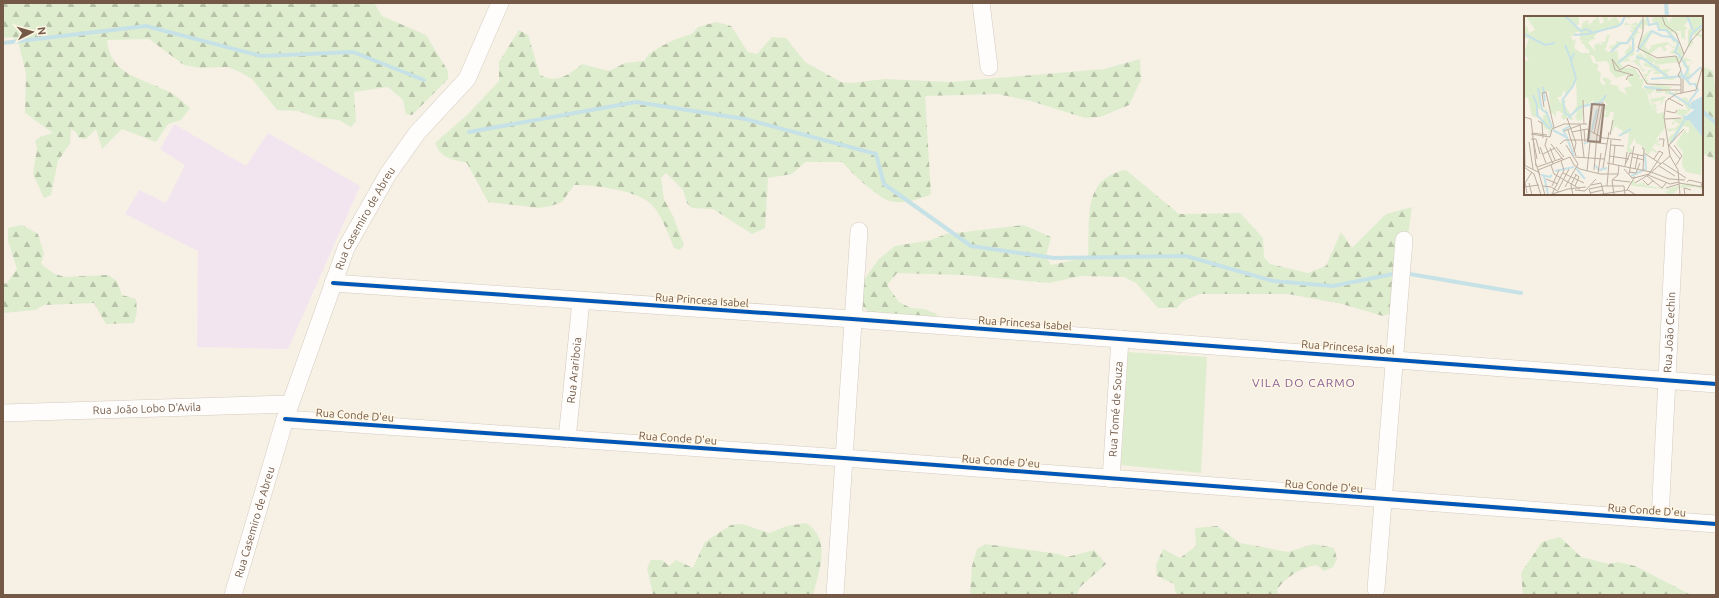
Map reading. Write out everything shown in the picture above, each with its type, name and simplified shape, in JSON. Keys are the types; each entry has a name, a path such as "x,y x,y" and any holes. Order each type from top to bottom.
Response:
{"street":[{"name":"Rua Casemiro de Abreu","path":"233,595 288,412 346,248 388,174 417,133 467,79 500,3"},
{"path":"981,3 989,67"},
{"name":"Rua João Cechin","path":"1660,520 1675,217"},
{"path":"835,595 859,231"},
{"path":"1376,589 1404,240"},
{"name":"Rua Princesa Isabel","path":"333,283 852,319 1716,384"},
{"name":"Rua Arariboia","path":"567,439 581,301"},
{"name":"Rua Tomé de Souza","path":"1111,479 1120,339"},
{"name":"Rua João Lobo D'Avila","path":"3,413 288,412"},
{"name":"Rua Conde D'eu","path":"288,412 567,439 844,458 1716,524"}],"shaded area":[{"path":"174,124 246,166 268,133 360,186 288,349 197,347 198,251 125,214 139,190 166,203 185,165 160,149"}],"green space":[{"path":"3,3 374,3 382,16 426,35 448,71 448,79 412,115 406,114 403,100 388,87 354,92 356,121 351,127 339,120 318,118 298,111 277,110 252,79 228,67 200,68 184,65 149,39 107,40 110,52 115,62 122,69 141,80 173,94 190,108 181,120 168,124 156,142 122,129 102,149 96,129 86,139 79,138 76,132 71,129 70,143 58,161 51,195 44,198 33,174 37,148 35,141 40,137 53,133 25,113 26,74 18,41 12,37 3,38"},
{"path":"716,22 731,26 748,52 757,54 772,37 786,38 805,62 841,82 851,83 885,79 950,82 1104,69 1140,59 1141,80 1129,105 1100,117 1085,118 1031,101 997,94 925,96 931,194 922,198 904,202 894,202 881,197 874,192 842,162 805,162 792,174 768,178 765,228 752,234 713,209 692,208 687,203 683,190 666,173 661,178 664,199 673,216 684,245 680,250 674,248 662,219 655,208 644,199 636,195 603,187 574,185 562,202 551,206 539,208 488,202 467,163 448,158 437,148 435,143 467,115 499,81 499,62 519,30 528,35 540,75 552,79 567,75 582,64 609,71 625,63 644,61 649,54 660,47 676,39 692,34 698,27"},
{"path":"1703,68 1713,71 1716,93 1716,161 1703,154"},
{"path":"1126,170 1179,214 1240,213 1263,238 1264,257 1270,264 1308,273 1326,266 1341,232 1352,248 1386,214 1412,207 1400,291 1389,314 1383,316 1342,304 1288,294 1200,294 1183,301 1177,308 1158,308 1136,283 1124,277 1081,276 1049,283 963,275 897,273 887,285 899,302 911,308 924,309 937,314 936,318 872,315 862,306 859,287 878,260 895,246 931,240 946,234 1024,225 1051,237 1046,256 1051,265 1088,257 1089,217 1095,192 1101,182 1111,175"},
{"path":"22,225 38,234 44,254 41,264 53,273 64,277 108,275 117,281 122,295 136,299 137,312 134,323 106,324 94,303 44,305 35,310 3,313 3,284 7,283 17,269 8,241 8,228"},
{"path":"1128,352 1207,357 1201,473 1121,465"},
{"path":"806,523 814,530 819,538 822,556 813,595 653,595 647,568 651,560 662,560 669,566 676,560 693,568 705,542 731,525 742,524 769,533 787,526"},
{"path":"1217,526 1240,543 1288,552 1314,544 1334,548 1337,559 1333,567 1324,571 1317,565 1294,573 1280,585 1277,590 1279,595 1176,595 1174,584 1157,576 1156,565 1163,549 1180,558 1196,546 1195,528"},
{"path":"1560,537 1581,557 1609,564 1618,562 1635,566 1691,595 1523,595 1521,573 1542,542"},
{"path":"985,544 1059,554 1067,557 1094,550 1106,564 1080,587 1077,595 970,595 972,566 977,549"}],"waterway":[{"path":"1666,3 1667,16"},
{"path":"3,43 146,26 261,56 353,52 424,80"},
{"path":"469,132 636,102 745,119 876,154 884,184 971,246 1054,258 1186,256 1273,281 1333,286 1398,273"},
{"path":"1703,112 1716,123"},
{"path":"1404,273 1521,293"}],"cycle path":[{"path":"333,283 852,319 1716,384"},
{"path":"285,419 844,458 1716,524"}],"district":[{"name":"VILA DO CARMO","path":"1304,382"}]}
